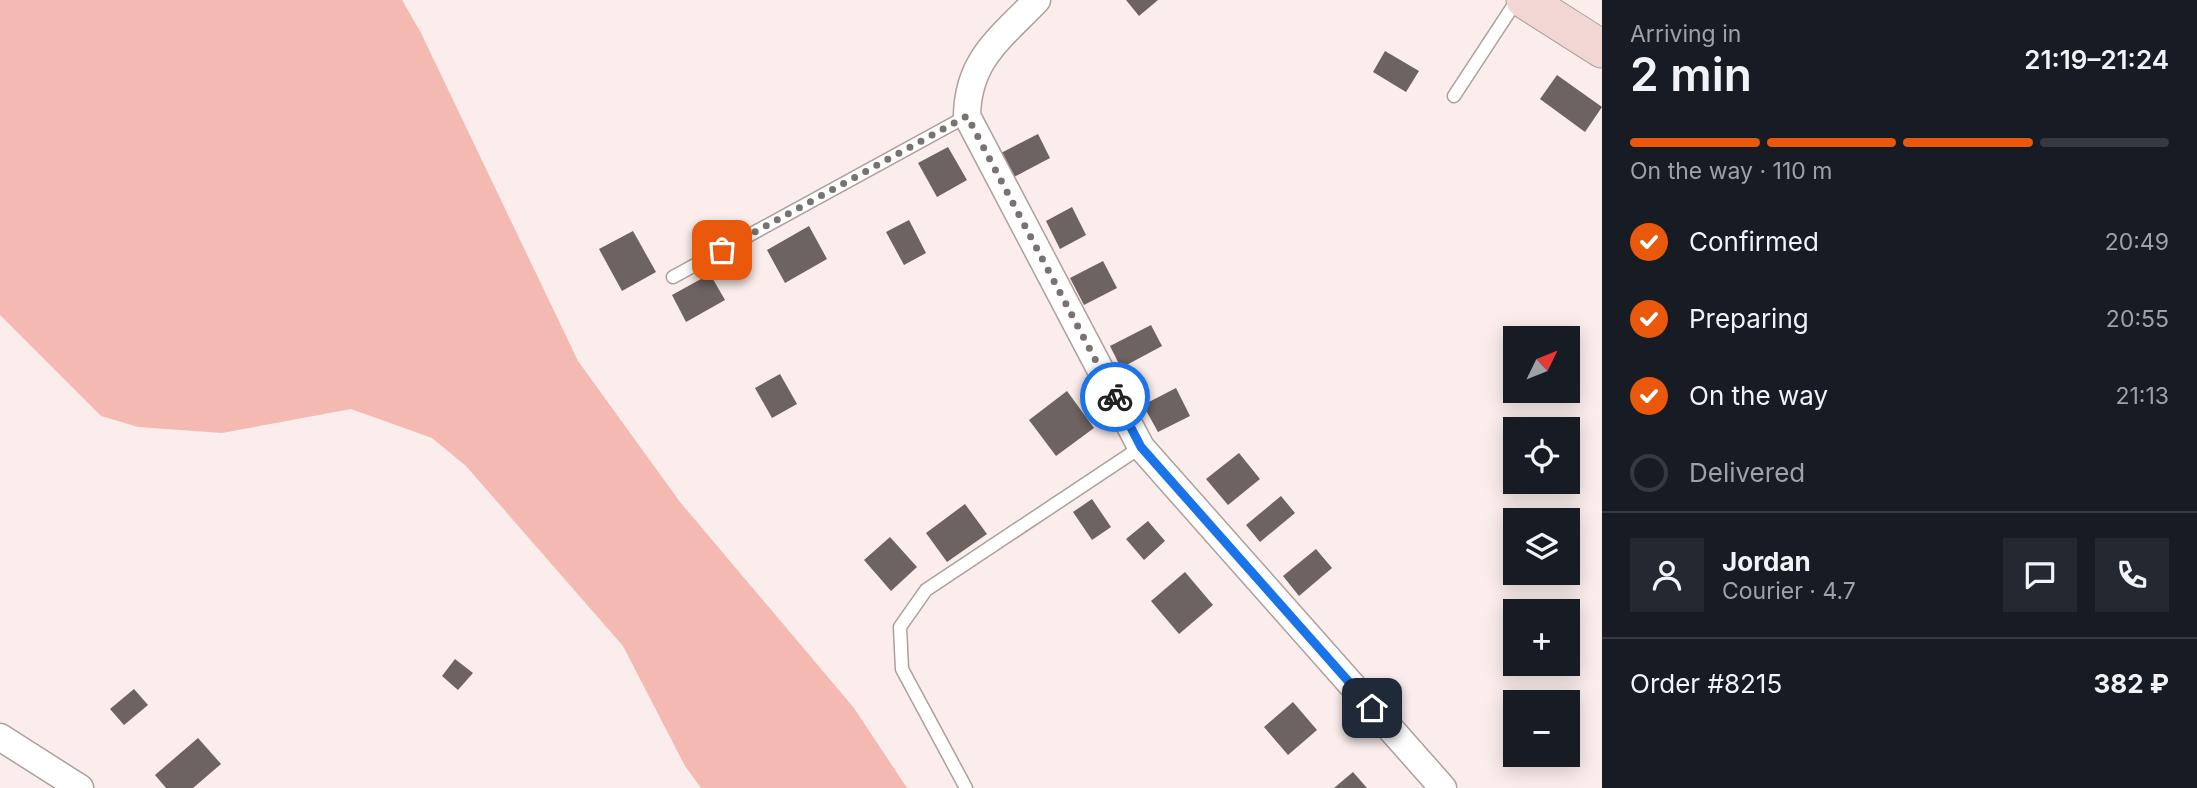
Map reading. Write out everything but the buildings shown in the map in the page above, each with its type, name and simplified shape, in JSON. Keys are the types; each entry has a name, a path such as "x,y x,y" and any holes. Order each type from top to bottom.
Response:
{"street":[{"path":"1037,0 978,62 967,95 967,116 1141,447 1443,788"},
{"path":"1525,0 1602,49"},
{"path":"0,737 80,788"}],"lane":[{"path":"1454,96 1517,0"},
{"path":"673,276 967,116"},
{"path":"966,788 902,669 900,627 926,590 1141,447"}],"shaded area":[{"path":"0,0 402,0 421,33 578,361 680,502 854,708 907,788 701,788 685,766 623,646 466,466 432,438 351,409 222,433 138,427 101,416 0,315"}],"way so far":[{"path":"722,250 967,116 1115,397"}],"route":[{"path":"1115,397 1141,447 1372,708"}]}
